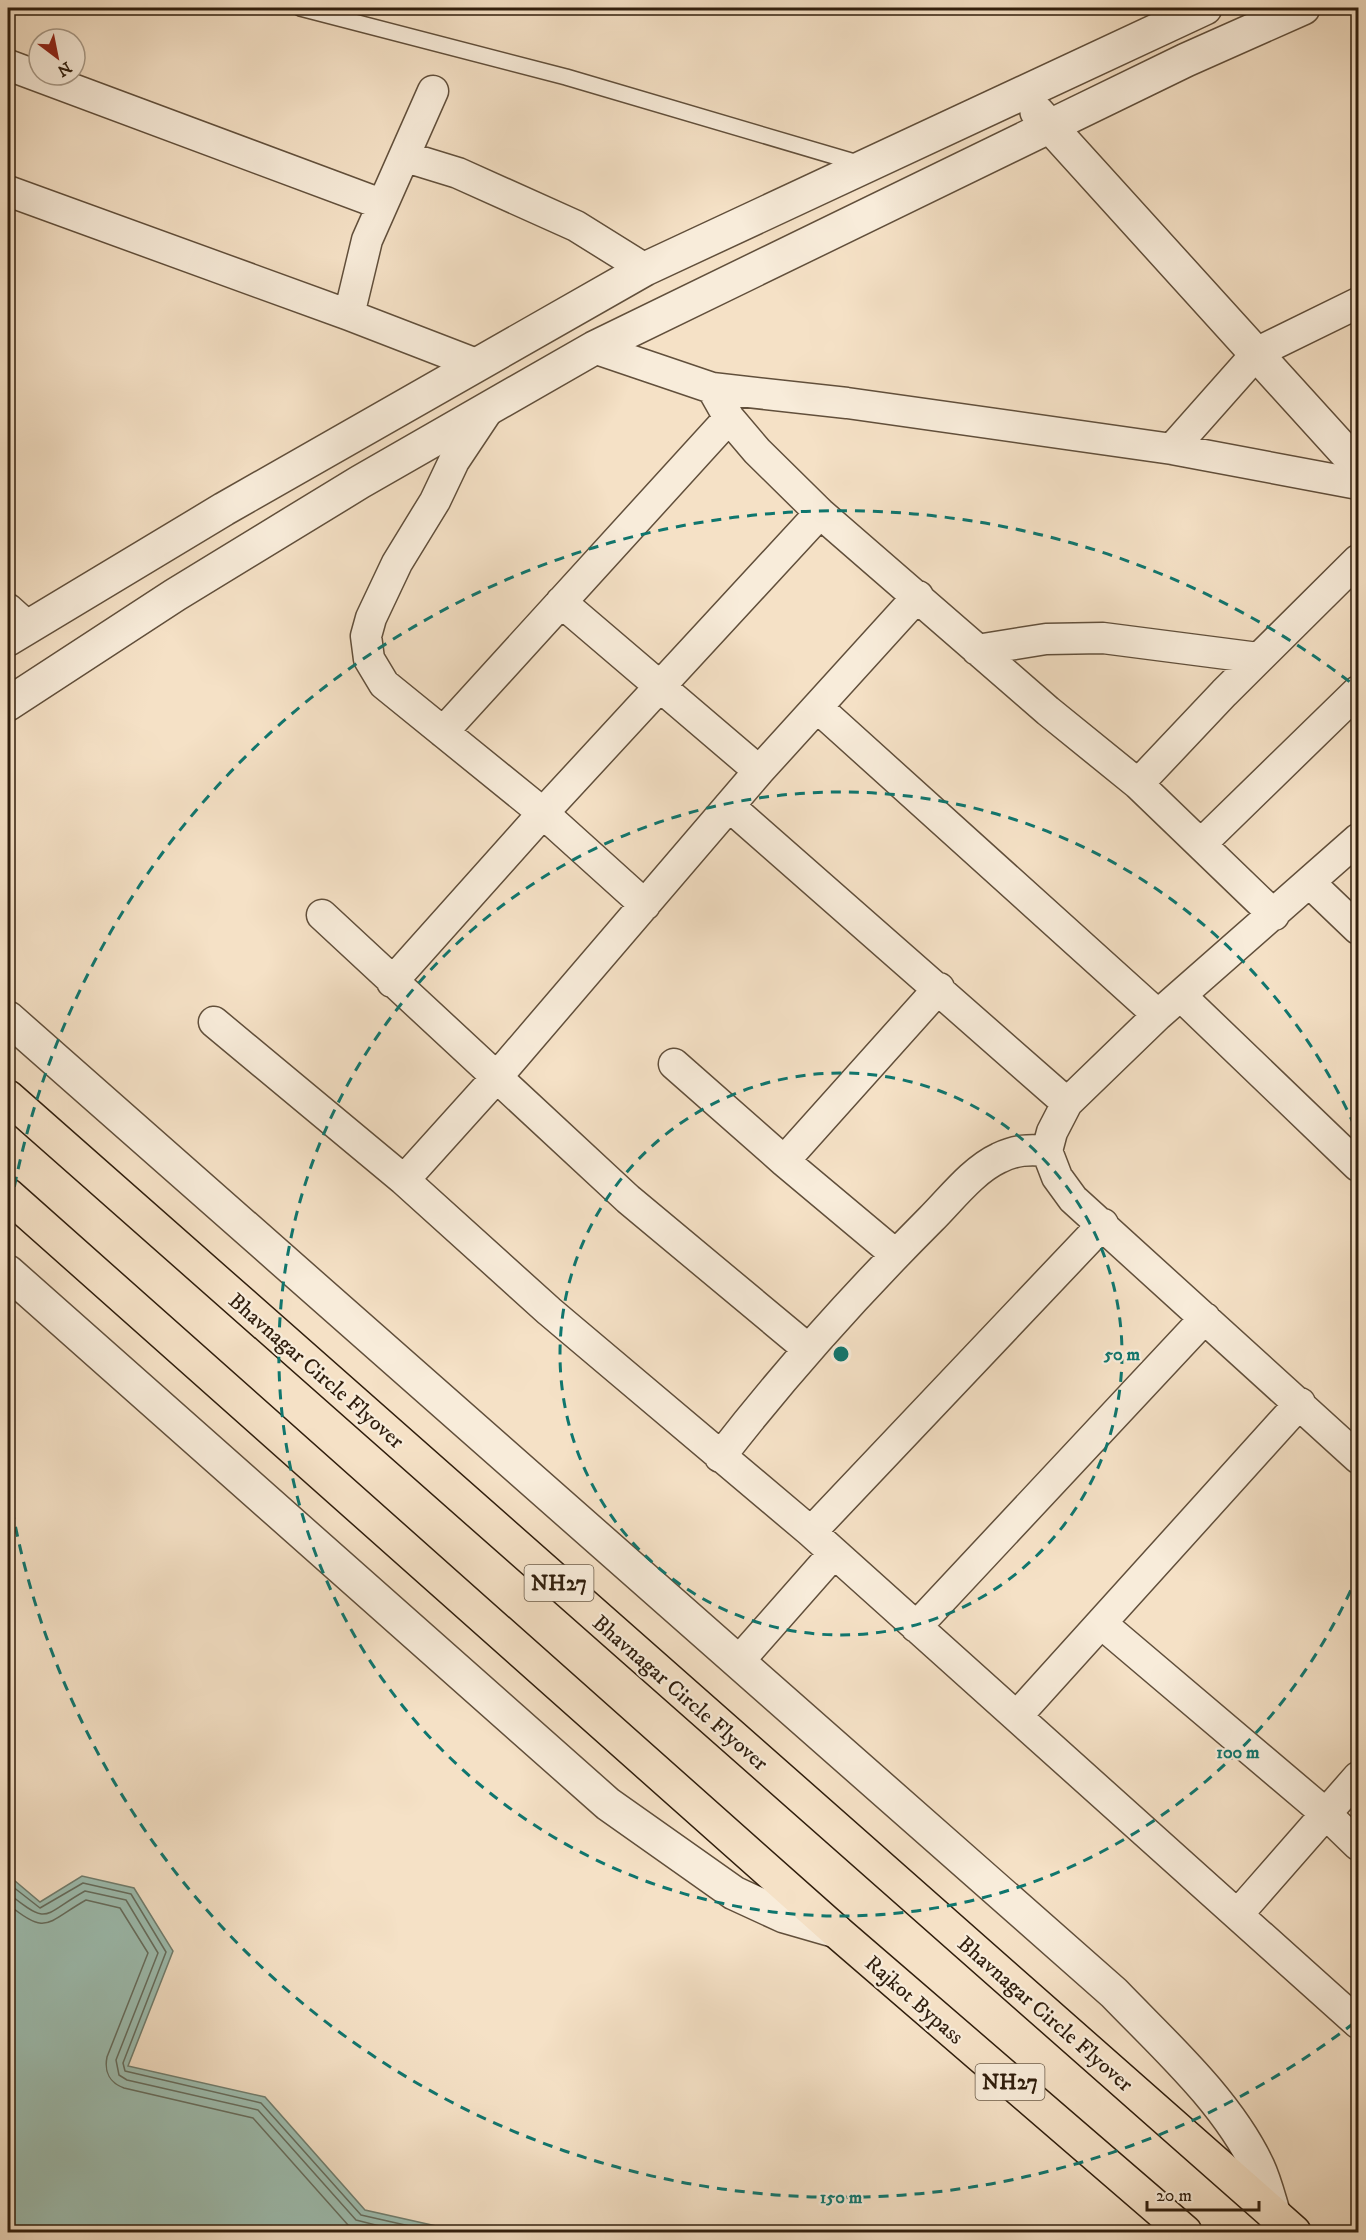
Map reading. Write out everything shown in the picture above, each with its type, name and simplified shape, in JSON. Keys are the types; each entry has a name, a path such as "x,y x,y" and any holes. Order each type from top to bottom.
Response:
{"highway":[{"name":"Bhavnagar Circle Flyover","path":"8,1097 1284,2224"},
{"name":"NH27","path":"8,1195 836,1931"},
{"name":"Rajkot Bypass","path":"836,1931 1185,2232"}],"street":[{"path":"14,625 214,515 645,269 1205,8"},
{"path":"8,704 175,595 360,482 594,348 1186,60 1303,8"},
{"path":"8,65 381,204"},
{"path":"349,315 367,240 433,91"},
{"path":"1019,93 1258,352 1359,466"},
{"path":"406,156 458,173 565,221 645,269"},
{"path":"8,191 349,315 476,364"},
{"path":"1172,450 1258,352 1359,303"},
{"path":"594,348 712,388 847,404 1172,450 1359,484"},
{"path":"712,388 729,418 757,451 819,513 918,596 977,651 1138,784 1275,915"},
{"path":"490,407 454,461 435,501 397,563 371,618 366,636 369,659 384,684 543,813 645,905"},
{"path":"443,732 729,418"},
{"path":"392,982 543,813 819,513"},
{"path":"1138,784 1258,658 1359,560"},
{"path":"404,1180 496,1078 759,771 918,596"},
{"path":"561,602 759,771"},
{"path":"977,651 1046,639 1103,638 1258,658"},
{"path":"1201,844 1359,691"},
{"path":"818,708 1158,1015"},
{"path":"729,806 939,988 1067,1103"},
{"path":"1359,840 1158,1015 1067,1103 1052,1132 1047,1151 1057,1177 1073,1199 1359,1458"},
{"path":"1310,883 1359,929"},
{"path":"322,915 628,1199 808,1349"},
{"path":"784,1161 939,988"},
{"path":"1181,996 1359,1166"},
{"path":"8,1018 1114,1993 1191,2073 1240,2134 1284,2224"},
{"path":"214,1022 404,1180 549,1311 811,1532 1359,2024"},
{"path":"674,1064 784,1161 895,1254"},
{"path":"720,1457 808,1349 895,1254 971,1179 997,1159 1024,1149 1047,1151"},
{"path":"811,1532 1103,1224"},
{"path":"8,1272 608,1804 734,1893 784,1916 836,1931"},
{"path":"916,1628 1205,1318"},
{"path":"1017,1716 1300,1403"},
{"path":"738,1662 834,1553"},
{"path":"1102,1624 1325,1813 1359,1845"},
{"path":"1238,1914 1359,1777"}],"lane":[{"path":"300,8 566,76 864,165"}],"water":[{"path":"8,1875 40,1902 82,1876 134,1888 173,1951 128,2066 265,2097 365,2210 463,2232 8,2232"}]}
